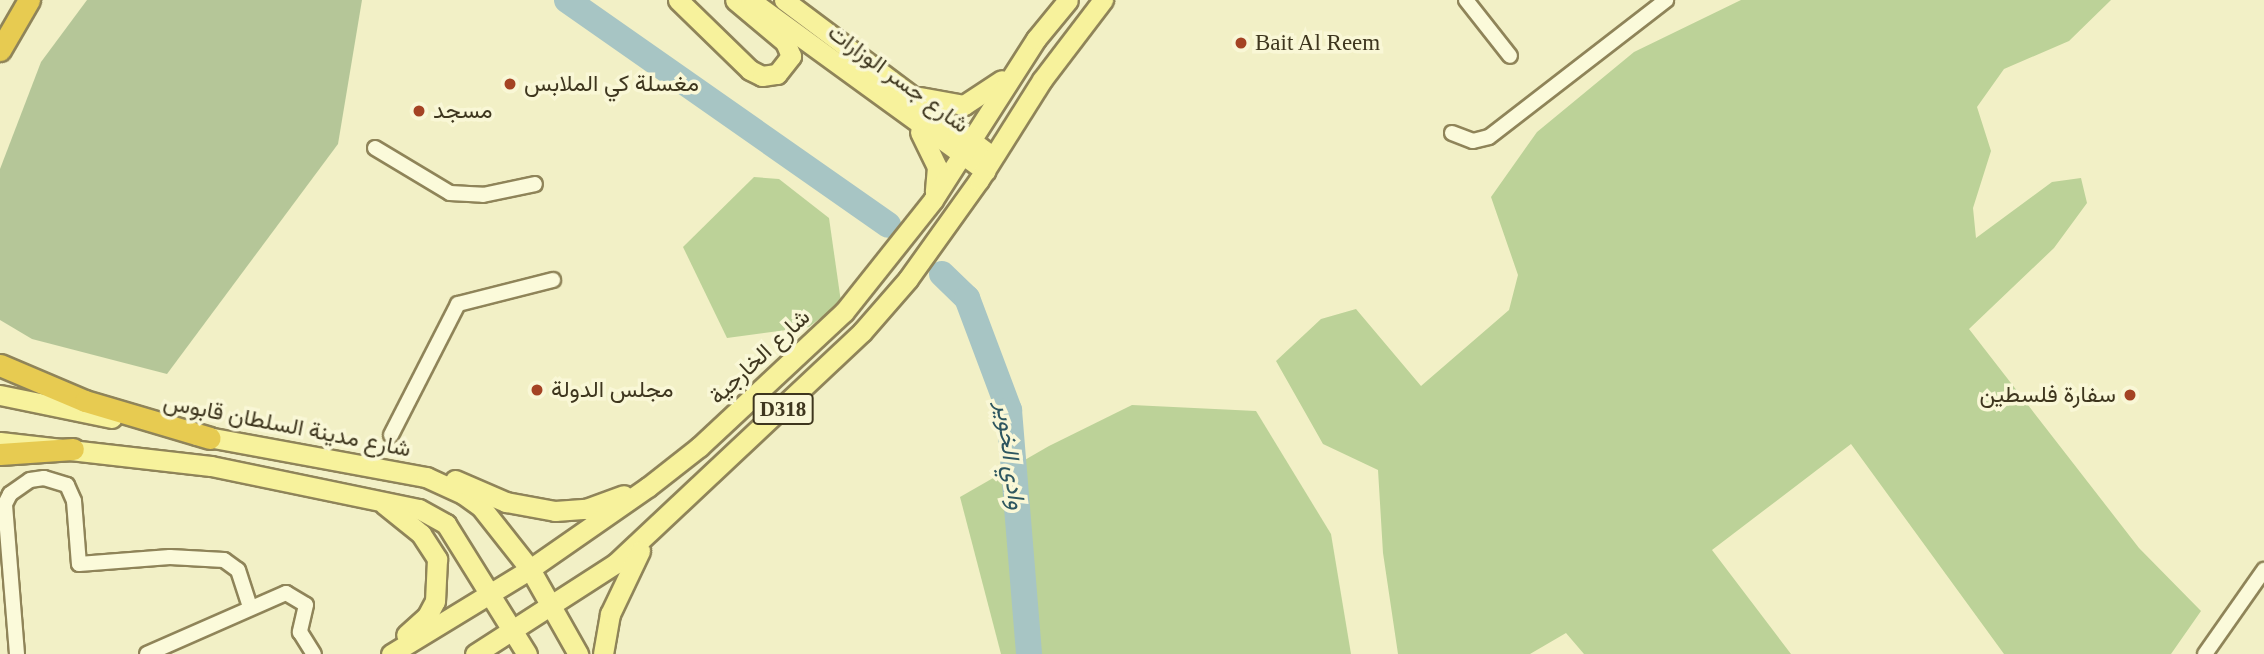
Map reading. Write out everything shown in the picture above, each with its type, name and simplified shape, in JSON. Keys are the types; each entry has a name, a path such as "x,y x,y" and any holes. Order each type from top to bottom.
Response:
{"highway":[{"path":"0,50 29,0"},
{"path":"0,365 85,401 210,438"},
{"path":"0,454 73,449"}],"main road":[{"path":"678,0 750,70 762,76 777,74 791,56 785,42 735,0"},
{"name":"شارع جسر الوزارات","path":"750,0 900,99"},
{"name":"شارع جسر الوزارات","path":"783,0 900,99 989,164"},
{"name":"شارع الخارجية","path":"391,654 530,569 648,487 725,422 844,312 933,200 1036,39 1068,0"},
{"name":"D318","path":"475,654 616,563 652,533 845,350 908,279 989,164 1042,80 1103,0"},
{"path":"900,99 950,106 976,100 999,83 1036,39"},
{"path":"900,99 933,152 937,167 933,200"},
{"name":"شارع مدينة السلطان قابوس","path":"0,395 210,438 426,477 481,507 530,569 578,654"},
{"path":"725,422 744,445"},
{"path":"0,442 211,466 419,509 446,524 527,654"},
{"path":"426,477 454,480 506,502 555,511 586,509 648,487"},
{"path":"383,503 430,545 439,579 427,617 383,654"},
{"path":"603,654 621,585 652,533"}],"street":[{"path":"1466,0 1510,56"},
{"path":"1452,133 1474,141 1489,137 1666,0"},
{"path":"375,148 450,192 483,195 536,184"},
{"path":"391,435 458,304 553,280"},
{"path":"16,654 5,604 5,504 19,486 44,478 67,485 74,500 79,564 170,557 224,560 238,570 250,606"},
{"path":"2205,654 2264,570"},
{"path":"147,654 277,594 303,600 306,611 300,632 314,654"}],"green space":[{"path":"87,0 362,0 338,144 167,374 32,339 0,320 0,169 41,62"},
{"path":"1741,0 2111,0 2069,41 2004,69 1977,107 1991,151 1973,208 1976,238 2052,182 2081,178 2087,203 2054,248 1969,329 2139,548 2201,611 2171,654 2004,654 1851,444 1712,550 1791,654 1584,654 1566,633 1530,654 1398,654 1383,553 1378,470 1323,444 1276,361 1321,319 1356,309 1421,386 1509,310 1518,275 1491,197 1537,132 1634,52"},
{"path":"754,177 779,179 829,218 841,302 809,327 727,338 683,247"},
{"path":"1132,405 1256,411 1331,534 1351,654 1001,654 960,497 1049,446"}],"waterway":[{"name":"وادي الخوير","path":"567,0 888,225"},
{"name":"وادي الخوير","path":"942,274 967,298 1009,410 1029,654"}],"place":[{"name":"Bait Al Reem","path":"1241,43"},
{"name":"مغسلة كي الملابس","path":"510,84"},
{"name":"مسجد","path":"419,111"},
{"name":"مجلس الدولة","path":"537,390"},
{"name":"سفارة فلسطين","path":"2130,395"}]}
